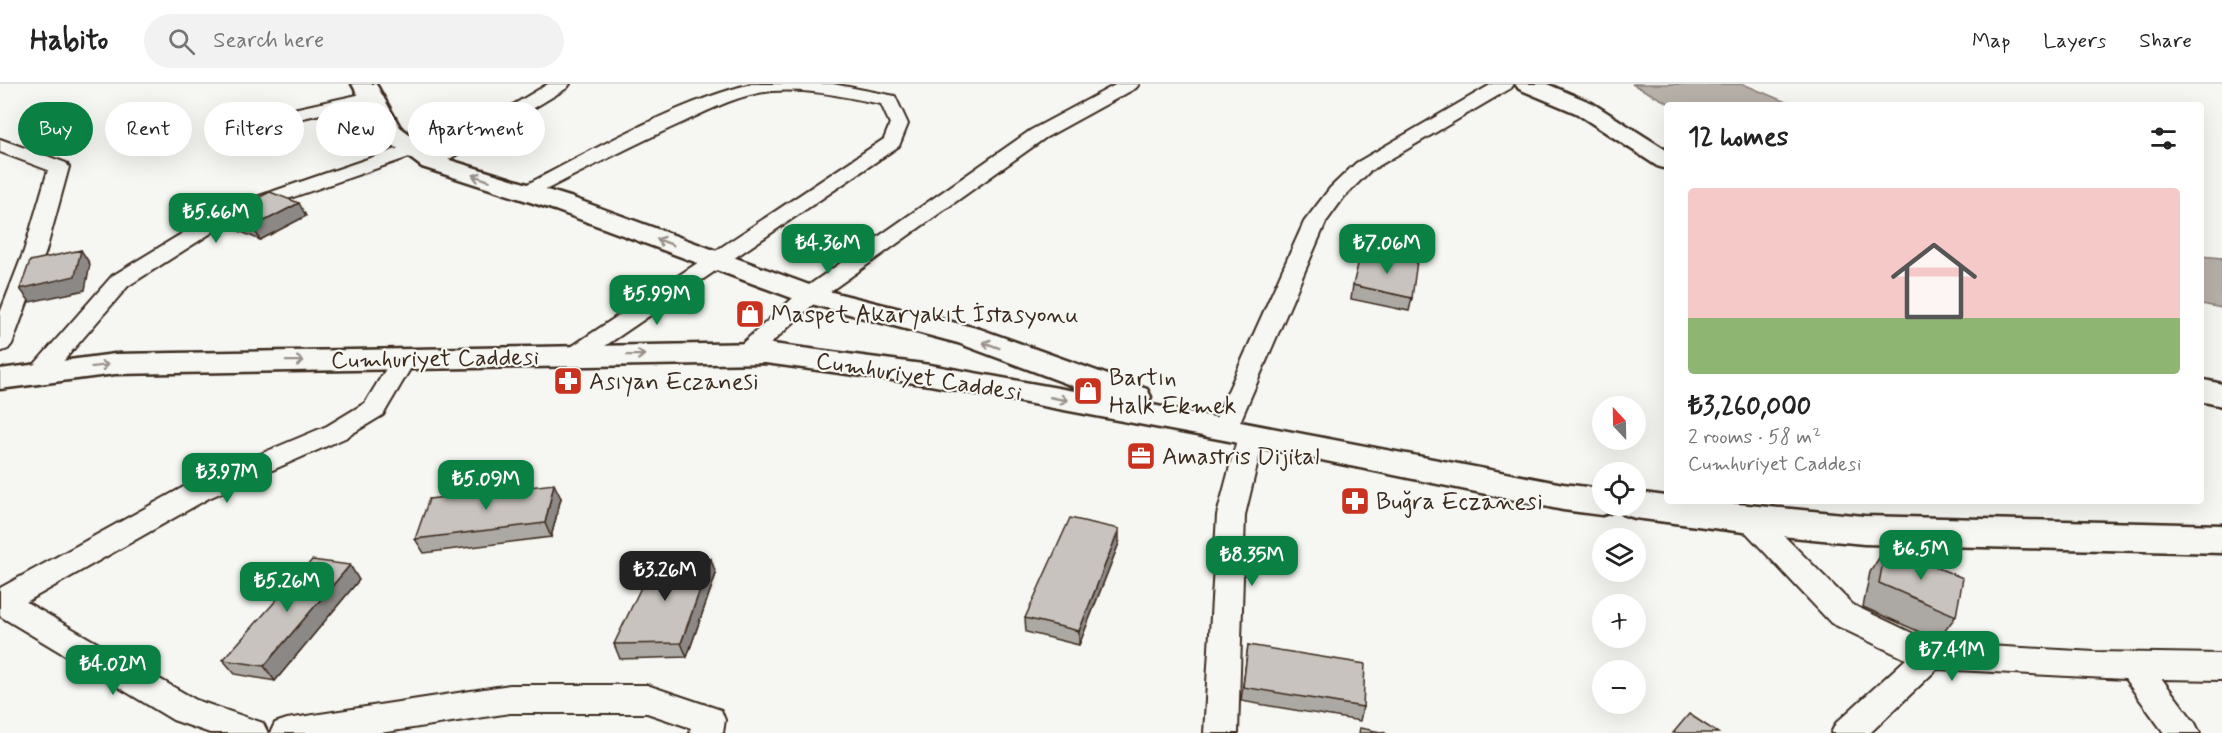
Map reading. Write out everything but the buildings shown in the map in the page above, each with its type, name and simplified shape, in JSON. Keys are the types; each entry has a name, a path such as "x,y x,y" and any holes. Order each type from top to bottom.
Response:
{"main road":[{"path":"1527,84 1584,108 1664,160"},
{"path":"368,90 390,131 408,145"},
{"path":"422,156 810,295 969,336 1237,433 1592,501"},
{"name":"Cumhuriyet Caddesi","path":"0,379 115,364 765,353 930,375 1237,433"},
{"path":"2204,391 2222,395"},
{"path":"1646,505 1704,507 1751,520 1864,530 2222,539"}],"street":[{"path":"526,102 561,84"},
{"path":"746,353 810,295 1038,135 1130,84"},
{"path":"1221,733 1237,433 1315,222 1329,200 1347,180 1381,155 1505,84"},
{"path":"527,192 640,134 727,96 755,88 784,85 854,93 889,100 899,124 892,142 574,356"},
{"path":"304,109 368,90"},
{"path":"0,145 59,167 35,251 0,344"},
{"path":"38,374 120,280 231,212 422,156"},
{"path":"0,602 199,491 336,432 374,409 404,359"},
{"path":"1751,520 1842,614 1930,657 2134,666 2222,667"},
{"path":"0,602 185,710 251,733"},
{"path":"1848,733 1930,657"},
{"path":"2134,666 2183,733"},
{"path":"287,733 510,699 647,699 709,720 706,733"}],"shaded area":[{"path":"1632,84 1743,84 1786,102 1666,102"},
{"path":"2204,256 2222,258 2222,308 2204,305"}],"place":[{"name":"Maspet Akaryakıt İstasyonu","path":"750,314"},
{"name":"Asıyan Eczanesi","path":"568,381"},
{"name":"Bartın Halk Ekmek","path":"1088,391"},
{"name":"Amastris Dijital","path":"1141,456"},
{"name":"Buğra Eczanesi","path":"1355,501"}]}
